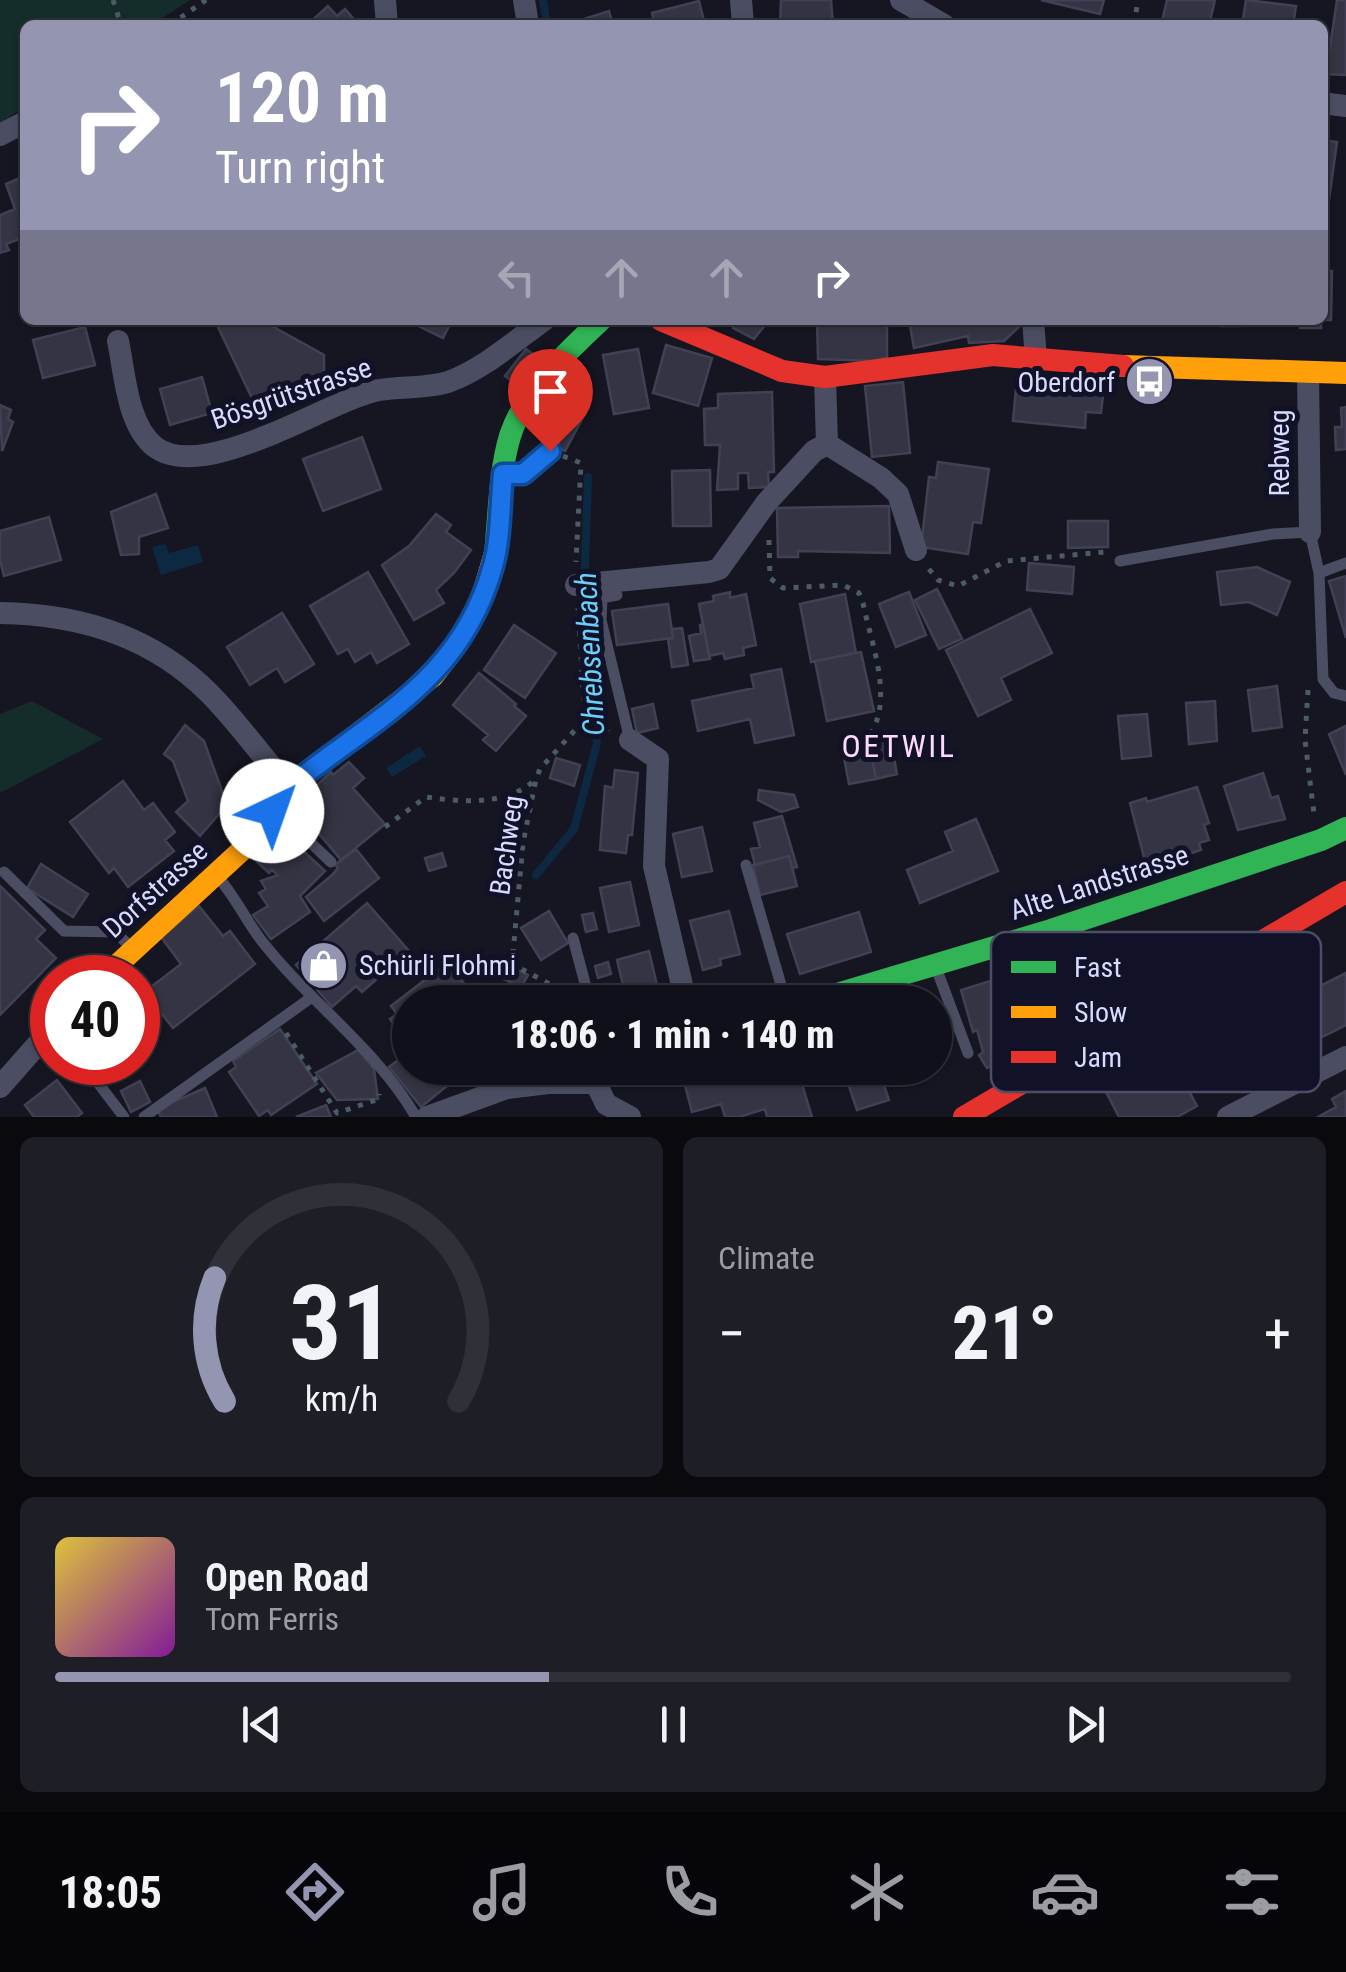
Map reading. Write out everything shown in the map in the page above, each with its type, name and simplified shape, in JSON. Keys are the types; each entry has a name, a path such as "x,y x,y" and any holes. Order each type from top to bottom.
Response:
{"street":[{"path":"901,0 935,20"},
{"name":"Bösgrütstrasse","path":"118,341 141,432 166,454 182,456 226,451 378,390 414,389 449,382 536,325"},
{"name":"Dorfstrasse","path":"125,955 254,839 289,787 423,685 458,642 480,604 494,564 503,474 510,437 523,407 566,352 596,325"},
{"path":"673,325 782,371 825,377 993,355 1151,368 1346,373"},
{"path":"1034,325 1036,359"},
{"name":"Rebweg","path":"1308,373 1310,532"},
{"path":"825,377 827,444"},
{"path":"582,584 719,568 762,510 814,451 827,444"},
{"path":"827,444 881,478 898,494 916,550"},
{"path":"0,613 80,620 151,649 187,672 212,695 289,787"},
{"path":"630,740 658,759 654,866 682,985"},
{"name":"Alte Landstrasse","path":"1037,932 1321,840 1346,828"},
{"path":"1278,932 1346,892"},
{"name":"Alte Landstrasse","path":"867,985 991,947"},
{"path":"0,1087 30,1053"},
{"path":"1321,1070 1346,1057"},
{"path":"428,1117 508,1088 532,1085"},
{"path":"601,1085 606,1104 630,1117"},
{"path":"964,1117 1006,1092"},
{"path":"1228,1117 1277,1092"}],"lane":[{"path":"503,474 523,474 550,451"},
{"path":"1116,556 1310,532 1318,573 1322,679 1334,693 1346,696"},
{"path":"1318,573 1346,563"},
{"path":"616,595 602,598 601,620 630,740"},
{"path":"265,822 294,827 331,862"},
{"path":"746,865 781,985"},
{"path":"4,872 64,931 115,932 132,948"},
{"path":"216,876 234,895 260,940 387,1075 416,1117"},
{"path":"573,938 583,985"},
{"path":"935,965 968,1053"},
{"path":"144,1117 312,996"},
{"path":"100,1085 124,1117"}],"path":[{"path":"177,20 206,0"},
{"path":"550,451 581,462 588,720 603,725"},
{"path":"762,510 768,516 770,578 783,588 844,585 860,593 882,701 880,720 870,735 840,740"},
{"path":"916,550 938,580 958,586 1006,561 1116,556"},
{"name":"Bachweg","path":"553,985 512,964 523,843 540,769 588,720"},
{"path":"1305,740 1321,840"},
{"path":"385,827 426,796 479,802 527,786 536,779"},
{"path":"277,1020 337,1112 379,1098 377,1086"}],"green space":[{"path":"0,0 190,0 159,20 20,20 20,109 0,123"},
{"path":"32,701 103,739 0,793 0,714"}],"water":[{"path":"165,544 169,553 198,545 203,562 161,575 152,547"},
{"path":"420,746 426,756 392,777 386,768"}],"building":[{"path":"781,0 831,0 833,20 780,20"},
{"path":"1041,0 1104,0 1100,14"},
{"path":"1167,0 1215,0 1210,20 1162,20"},
{"path":"1246,0 1296,6 1294,20 1243,20"},
{"path":"1337,0 1346,0 1346,75 1328,74"},
{"path":"699,1 704,20 654,20 652,13"},
{"path":"328,6 337,16 345,9 355,20 313,20"},
{"path":"609,11 612,20 580,20"},
{"path":"1328,141 1337,142 1328,207"},
{"path":"20,178 20,239 6,244 9,250 0,253 0,215 15,209 6,184"},
{"path":"1328,270 1332,271 1328,320"},
{"path":"217,325 270,325 324,355 324,384 260,415"},
{"path":"416,325 450,325 443,338"},
{"path":"734,325 765,325 754,339 733,328"},
{"path":"817,325 887,325 887,357 875,361 818,359"},
{"path":"910,325 1021,325 1004,341 969,343 968,336 914,348"},
{"path":"1300,325 1321,325 1321,328"},
{"path":"85,327 95,365 43,378 33,340"},
{"path":"666,345 712,358 698,406 653,393"},
{"path":"526,349 543,362 523,389 505,376"},
{"path":"638,349 649,408 614,414 603,355"},
{"path":"1040,376 1087,380 1087,385 1104,386 1101,413 1086,412 1085,428 1013,421 1017,378 1040,380"},
{"path":"202,377 212,413 170,425 160,389"},
{"path":"903,382 910,453 872,457 865,386"},
{"path":"772,392 774,472 768,472 769,487 749,488 748,473 738,473 738,489 717,490 720,445 705,445 704,409 718,408 718,394"},
{"path":"562,399 586,412 565,451 540,437"},
{"path":"0,405 11,410 8,419 13,422 2,451"},
{"path":"1346,407 1346,449 1336,450 1335,427 1342,427 1341,408"},
{"path":"362,437 381,489 323,511 303,459"},
{"path":"938,462 989,469 981,523 973,522 968,554 921,547 929,477 936,478"},
{"path":"710,470 711,526 673,526 672,471"},
{"path":"156,494 168,528 139,537 139,554 121,555 111,512"},
{"path":"889,506 890,553 798,551 798,557 778,557 777,508"},
{"path":"436,514 451,525 446,532 471,550 436,590 444,603 414,620 382,565 409,546"},
{"path":"49,517 61,560 4,576 0,531"},
{"path":"1068,521 1108,521 1108,547 1068,548"},
{"path":"1029,563 1074,567 1072,594 1027,590"},
{"path":"1257,567 1290,582 1277,615 1249,602 1221,605 1217,572"},
{"path":"368,572 409,644 377,663 371,652 355,662 348,649 338,654 310,606"},
{"path":"1346,576 1346,638 1329,581"},
{"path":"937,589 962,639 939,649 915,600"},
{"path":"730,592 730,598 746,594 756,645 743,648 744,655 725,659 723,653 709,656 699,604"},
{"path":"909,592 926,635 896,647 879,604"},
{"path":"845,594 856,653 811,662 800,604"},
{"path":"668,604 673,638 617,645 612,611"},
{"path":"1030,609 1052,653 1001,678 1011,700 978,716 946,650"},
{"path":"282,613 314,664 285,682 277,668 250,685 227,647"},
{"path":"703,624 710,659 694,661 689,636 701,633"},
{"path":"514,625 556,653 525,698 484,670"},
{"path":"682,628 688,665 672,667 668,639 673,638 672,629"},
{"path":"861,652 874,711 827,721 815,661"},
{"path":"781,669 794,735 755,743 750,719 698,731 692,701 754,688 751,675"},
{"path":"479,673 526,716 496,751 483,740 488,735 453,705"},
{"path":"1277,686 1282,727 1253,731 1248,690"},
{"path":"1215,701 1217,741 1189,744 1186,703"},
{"path":"653,704 658,728 637,733 632,709"},
{"path":"1147,714 1151,756 1122,759 1118,716"},
{"path":"185,725 204,741 227,805 200,836 176,812 188,801 173,761 164,754"},
{"path":"1346,726 1346,775 1329,734"},
{"path":"890,737 897,774 876,779 869,742"},
{"path":"869,742 876,779 849,784 842,747"},
{"path":"556,758 580,765 574,786 550,778"},
{"path":"349,762 364,778 353,788 385,824 341,860 295,805 331,772 333,775"},
{"path":"615,770 638,773 632,835 628,835 626,853 600,850 605,786 613,788"},
{"path":"1263,773 1271,798 1278,796 1285,819 1238,830 1224,786"},
{"path":"123,781 144,810 153,803 175,832 165,840 174,851 128,887 114,868 109,873 70,822"},
{"path":"1197,787 1209,823 1204,825 1209,840 1199,843 1201,850 1186,855 1184,849 1168,854 1171,862 1156,867 1153,858 1145,861 1130,803"},
{"path":"759,790 794,795 798,807 781,812 758,800"},
{"path":"782,816 797,867 792,868 789,856 755,865 751,849 760,847 754,823"},
{"path":"976,819 998,871 920,903 907,870 953,851 945,832"},
{"path":"702,827 712,871 682,877 673,834"},
{"path":"282,831 325,871 300,896 310,912 271,939 253,915 268,906 259,893 266,889 261,881 278,875 272,870 269,873 255,860"},
{"path":"356,849 379,878 324,921 306,897 332,875 338,868 335,865"},
{"path":"442,853 446,866 429,871 425,858"},
{"path":"789,856 797,886 760,895 753,865"},
{"path":"41,864 88,894 73,917 27,888"},
{"path":"630,882 639,925 609,932 600,888"},
{"path":"0,886 45,930 36,939 53,955 30,955 30,984 0,1015"},
{"path":"367,903 409,951 362,992 356,986 332,1007 296,965"},
{"path":"199,906 223,936 230,931 255,964 173,1028 160,1014 160,980 181,964 161,937"},
{"path":"549,911 568,943 541,960 521,928"},
{"path":"729,911 740,954 720,959 721,965 703,970 690,921"},
{"path":"859,912 871,952 800,974 787,934"},
{"path":"593,913 597,929 586,932 582,915"},
{"path":"649,951 657,985 623,985 617,960"},
{"path":"448,962 465,985 418,985"},
{"path":"608,962 611,974 598,978 595,966"},
{"path":"510,966 528,975 523,985 504,979"},
{"path":"1346,973 1346,1025 1322,1037 1321,1035 1321,986"},
{"path":"991,981 991,1066 987,1068 979,1055 983,1052 977,1030 973,1032 961,990"},
{"path":"280,1029 317,1084 271,1115 268,1110 259,1116 229,1072 236,1067 233,1061"},
{"path":"358,1050 374,1069 378,1099 337,1100 316,1073"},
{"path":"51,1085 61,1085 82,1113 77,1117 34,1117 25,1105"},
{"path":"142,1085 150,1102 131,1112 121,1091"},
{"path":"403,1085 448,1085 421,1107"},
{"path":"685,1085 802,1085 812,1117 767,1117 765,1109 725,1117 721,1104 692,1112"},
{"path":"848,1085 884,1085 889,1100 857,1110"},
{"path":"205,1088 217,1117 161,1117 157,1109"},
{"path":"1346,1091 1346,1117 1318,1117 1336,1107 1332,1099"},
{"path":"1106,1092 1190,1092 1197,1106 1177,1117 1119,1117"},
{"path":"326,1105 331,1117 296,1117"}],"waterway":[{"name":"Chrebsenbach","path":"543,0 546,20"},
{"name":"Chrebsenbach","path":"536,875 574,829 597,743 584,597 588,477"}],"traffic: fast":[{"path":"495,553 504,465 517,419 548,373 596,325"},
{"path":"1044,932 1321,840 1346,828"},
{"path":"867,985 991,948"}],"traffic: slow":[{"path":"1123,366 1346,373"},
{"path":"128,955 254,839 289,787 433,676 459,642 480,604 495,553"}],"traffic: jam":[{"path":"673,325 782,371 825,377 993,355 1123,366"},
{"path":"1278,932 1346,892"},
{"path":"964,1117 1006,1092"}],"place":[{"name":"Oberdorf","path":"1150,382"},
{"name":"Schürli Flohmi","path":"324,965"}],"district":[{"name":"OETWIL","path":"899,746"}],"route":[{"path":"272,811 289,787 433,676 480,604 494,564 503,474 523,474 550,451"}]}
